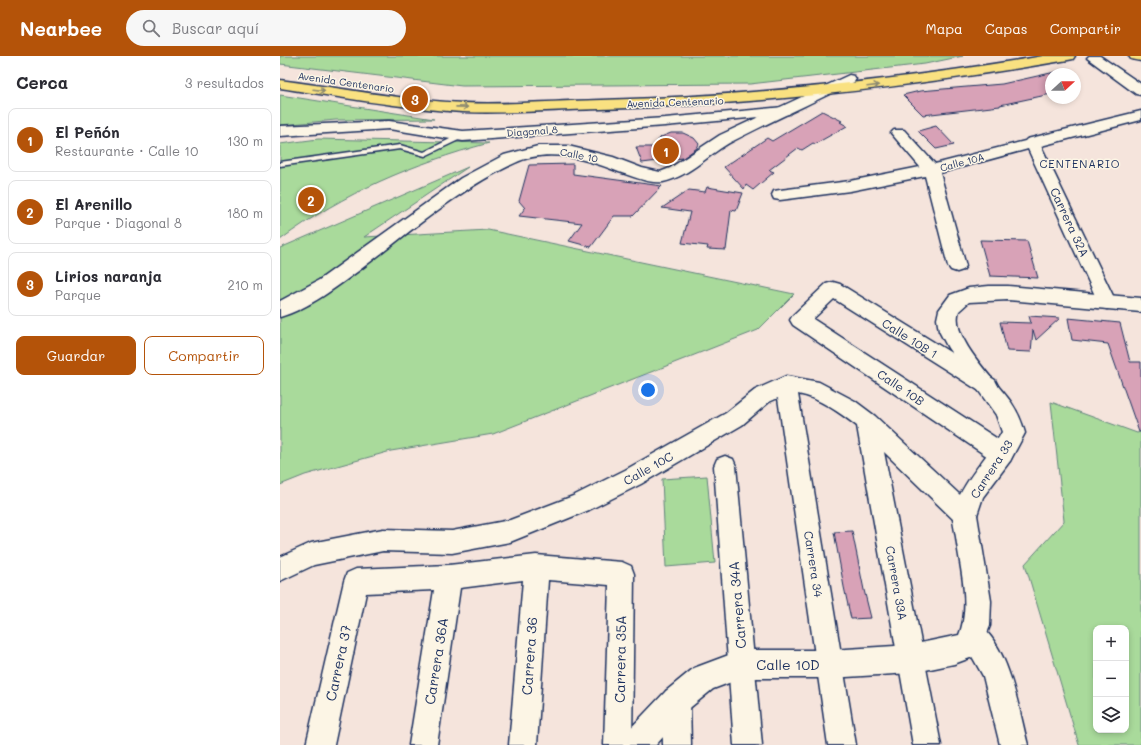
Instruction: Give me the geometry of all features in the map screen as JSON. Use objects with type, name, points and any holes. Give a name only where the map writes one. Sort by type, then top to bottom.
[{"type":"main road","name":"Avenida Centenario","points":[[280,73],[436,94],[464,96],[653,94],[740,90],[849,79],[1009,56]]},
{"type":"main road","name":"Avenida Centenario","points":[[280,84],[426,104],[462,107],[646,104],[715,101],[821,92],[928,79],[1068,56]]},
{"type":"main road","points":[[1136,56],[1141,57]]},
{"type":"street","points":[[1094,58],[1108,66],[1141,91]]},
{"type":"street","name":"Calle 10","points":[[280,310],[326,285],[467,182],[510,159],[538,151],[568,151],[607,161],[638,173],[661,177],[676,172],[726,138],[849,79]]},
{"type":"street","name":"Diagonal 8","points":[[280,131],[390,125],[463,136],[784,111]]},
{"type":"street","name":"Calle 10A","points":[[780,195],[850,186],[931,170],[1032,142],[1141,115]]},
{"type":"street","points":[[899,133],[931,170],[957,266]]},
{"type":"street","name":"Carrera 32A","points":[[1032,142],[1107,302]]},
{"type":"street","name":"Calle 10B 1","points":[[800,320],[833,289],[988,386]]},
{"type":"street","name":"Carrera 33","points":[[970,640],[976,626],[978,601],[965,515],[973,492],[1002,454],[1014,433],[1011,421],[952,336],[946,320],[950,308],[956,300],[976,295],[1008,293],[1107,302]]},
{"type":"street","points":[[1107,302],[1141,305]]},
{"type":"street","name":"Calle 10B","points":[[800,320],[1002,454]]},
{"type":"street","points":[[786,384],[812,388],[848,407],[867,422],[965,515]]},
{"type":"street","name":"Calle 10C","points":[[280,569],[311,554],[383,540],[452,542],[510,531],[581,504],[633,477],[734,419],[762,396],[786,384]]},
{"type":"street","name":"Carrera 34","points":[[786,384],[842,745]]},
{"type":"street","name":"Carrera 33A","points":[[867,422],[927,745]]},
{"type":"street","name":"Carrera 34A","points":[[725,466],[748,745]]},
{"type":"street","points":[[449,577],[536,567]]},
{"type":"street","name":"Carrera 35A","points":[[536,567],[622,574],[618,745]]},
{"type":"street","name":"Carrera 36","points":[[523,745],[536,567]]},
{"type":"street","name":"Carrera 37","points":[[320,745],[356,581],[449,577]]},
{"type":"street","name":"Carrera 36A","points":[[423,745],[449,577]]},
{"type":"street","points":[[970,640],[985,651],[996,673],[1014,745]]},
{"type":"street","name":"Calle 10D","points":[[636,745],[676,701],[704,678],[742,664],[830,664],[911,659],[954,650],[970,640]]},
{"type":"street","points":[[676,701],[677,745]]},
{"type":"lane","points":[[280,164],[400,147],[425,154],[463,136]]},
{"type":"green space","points":[[280,56],[963,56],[925,64],[750,84],[462,86],[280,64]]},
{"type":"green space","points":[[280,95],[434,119],[336,120],[280,125]]},
{"type":"green space","points":[[318,139],[489,143],[433,160],[380,181],[329,208],[280,240],[280,144]]},
{"type":"green space","points":[[468,167],[364,237],[488,230],[794,294],[758,330],[493,434],[391,451],[305,475],[280,485],[280,248]]},
{"type":"green space","points":[[1051,402],[1137,433],[1141,432],[1141,745],[1079,745],[1025,564],[1064,521]]},
{"type":"green space","points":[[707,476],[715,563],[666,567],[662,479]]},
{"type":"building","points":[[1045,74],[1045,95],[1000,106],[923,115],[903,95],[920,91],[1002,84]]},
{"type":"building","points":[[822,111],[842,121],[840,122],[847,126],[802,150],[798,148],[769,170],[774,172],[753,190],[746,185],[744,189],[724,167],[767,138],[772,141]]},
{"type":"building","points":[[936,126],[954,145],[936,149],[918,131]]},
{"type":"building","points":[[671,133],[683,133],[694,138],[699,144],[697,148],[683,158],[642,163],[636,147],[653,147],[661,137]]},
{"type":"building","points":[[573,164],[573,174],[662,186],[633,216],[614,216],[591,247],[569,241],[582,223],[519,216],[525,208],[519,201],[529,165]]},
{"type":"building","points":[[707,187],[743,193],[736,211],[731,210],[726,250],[707,249],[708,246],[682,243],[690,212],[662,208],[689,190],[705,192]]},
{"type":"building","points":[[980,240],[1027,241],[1038,278],[990,276]]},
{"type":"building","points":[[1029,316],[1060,318],[1036,340],[1033,330],[1031,352],[1007,351],[1000,322],[1031,323]]},
{"type":"building","points":[[1068,318],[1120,323],[1130,362],[1141,362],[1141,431],[1139,432],[1108,344],[1072,340]]},
{"type":"building","points":[[852,531],[871,618],[851,619],[844,587],[834,532]]},
{"type":"place","name":"Lirios naranja","points":[[415,99]]},
{"type":"place","name":"El Peñón","points":[[666,151]]},
{"type":"place","name":"El Arenillo","points":[[311,200]]},
{"type":"district","name":"CENTENARIO","points":[[1080,163]]}]
